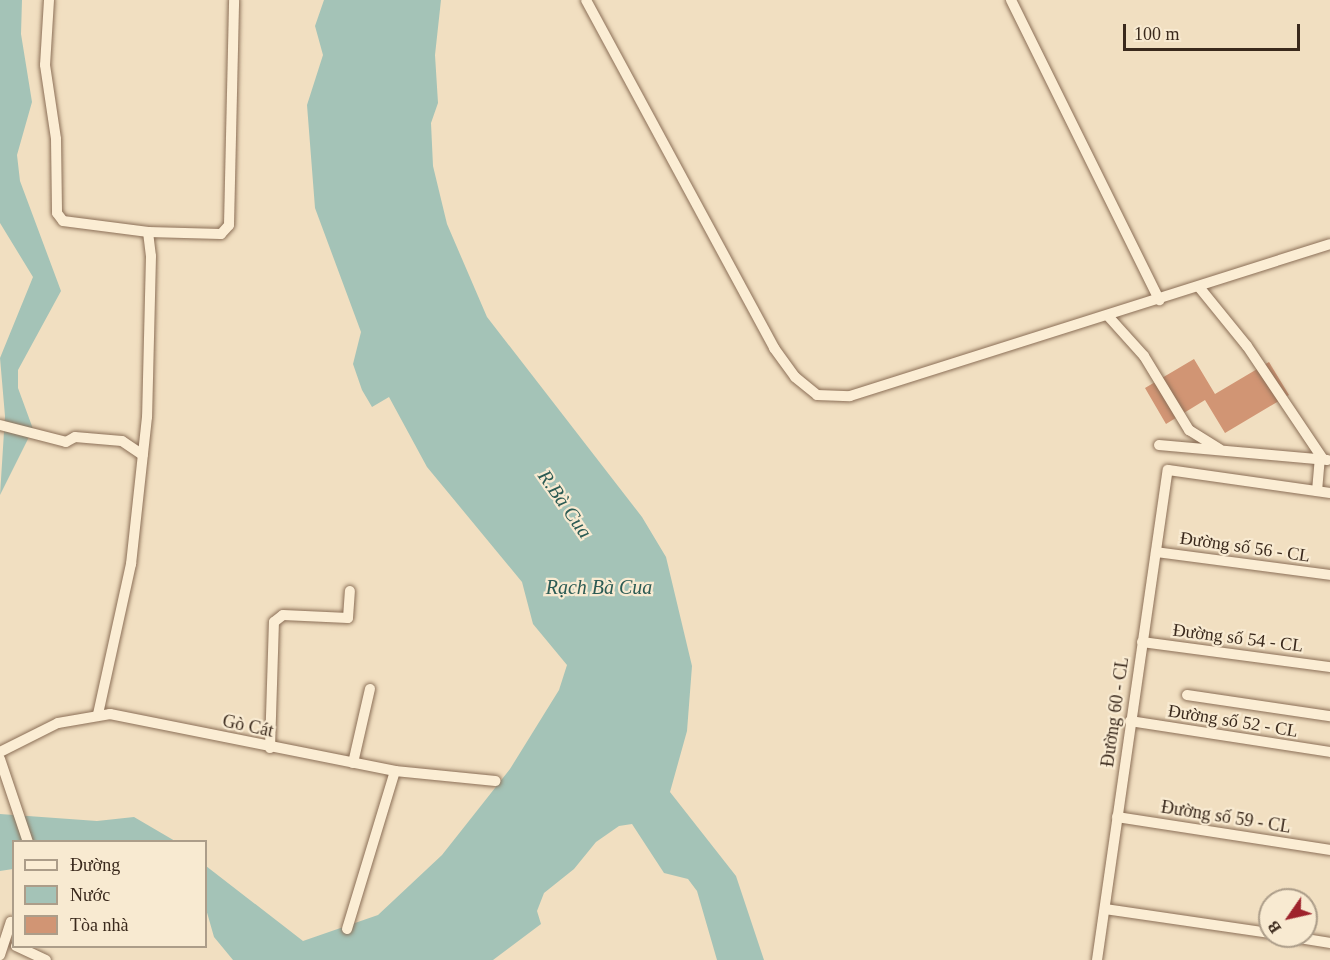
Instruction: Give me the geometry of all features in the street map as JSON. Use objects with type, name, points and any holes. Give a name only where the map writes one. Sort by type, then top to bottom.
[{"type":"street","points":[[49,0],[45,65],[56,139],[57,213],[63,221],[148,232],[221,234],[229,225],[234,0]]},
{"type":"street","points":[[586,0],[597,15],[774,348],[795,377],[817,395],[850,396],[1330,244]]},
{"type":"street","points":[[592,0],[597,15]]},
{"type":"street","points":[[1011,0],[1159,300]]},
{"type":"street","points":[[98,714],[131,564],[143,455],[148,232]]},
{"type":"street","points":[[1199,287],[1247,346],[1324,460],[1317,491],[1330,493]]},
{"type":"street","points":[[1108,316],[1144,357],[1189,430],[1220,449]]},
{"type":"street","points":[[1,426],[33,436],[122,441],[143,455]]},
{"type":"street","points":[[1159,445],[1324,460]]},
{"type":"street","name":"Đường 60 - CL","points":[[1097,960],[1168,470],[1317,491]]},
{"type":"street","name":"Đường số 56 - CL","points":[[1156,552],[1330,575]]},
{"type":"street","points":[[270,748],[274,622],[283,615],[348,618],[350,591]]},
{"type":"street","name":"Đường số 54 - CL","points":[[1142,642],[1330,667]]},
{"type":"street","points":[[353,763],[370,689]]},
{"type":"street","points":[[1187,695],[1330,716]]},
{"type":"street","name":"Gò Cát","points":[[0,752],[58,723],[98,714],[395,771],[496,781]]},
{"type":"street","name":"Đường số 52 - CL","points":[[1130,721],[1330,752]]},
{"type":"street","points":[[0,759],[27,840]]},
{"type":"street","points":[[347,929],[395,771]]},
{"type":"street","name":"Đường số 59 - CL","points":[[1117,817],[1330,850]]},
{"type":"street","points":[[1105,909],[1258,931]]},
{"type":"street","points":[[0,955],[12,944],[11,922]]},
{"type":"street","points":[[20,948],[46,960]]},
{"type":"water","points":[[0,0],[22,0],[21,34],[32,102],[17,155],[20,181],[61,291],[18,370],[18,388],[33,429],[0,495],[5,416],[0,358],[33,277],[0,223]]},
{"type":"water","name":"Rạch Bà Cua","points":[[324,0],[441,0],[435,55],[438,103],[431,123],[433,166],[447,224],[487,317],[642,517],[666,557],[692,666],[687,731],[670,792],[736,876],[764,960],[717,960],[697,891],[688,879],[664,873],[632,824],[619,826],[596,842],[574,869],[544,893],[537,911],[541,924],[493,960],[233,960],[214,937],[207,912],[207,867],[303,941],[378,915],[442,855],[510,769],[559,690],[567,665],[533,624],[522,582],[427,467],[389,397],[372,407],[362,390],[353,364],[361,332],[315,208],[307,105],[323,55],[315,26]]},
{"type":"water","points":[[0,814],[97,821],[134,817],[173,840],[12,840],[12,869],[0,871]]},
{"type":"building","points":[[1194,359],[1215,394],[1269,362],[1289,395],[1225,433],[1205,400],[1166,424],[1145,388]]},
{"type":"water label","name":"R.Bà Cua","points":[[565,504]]}]
